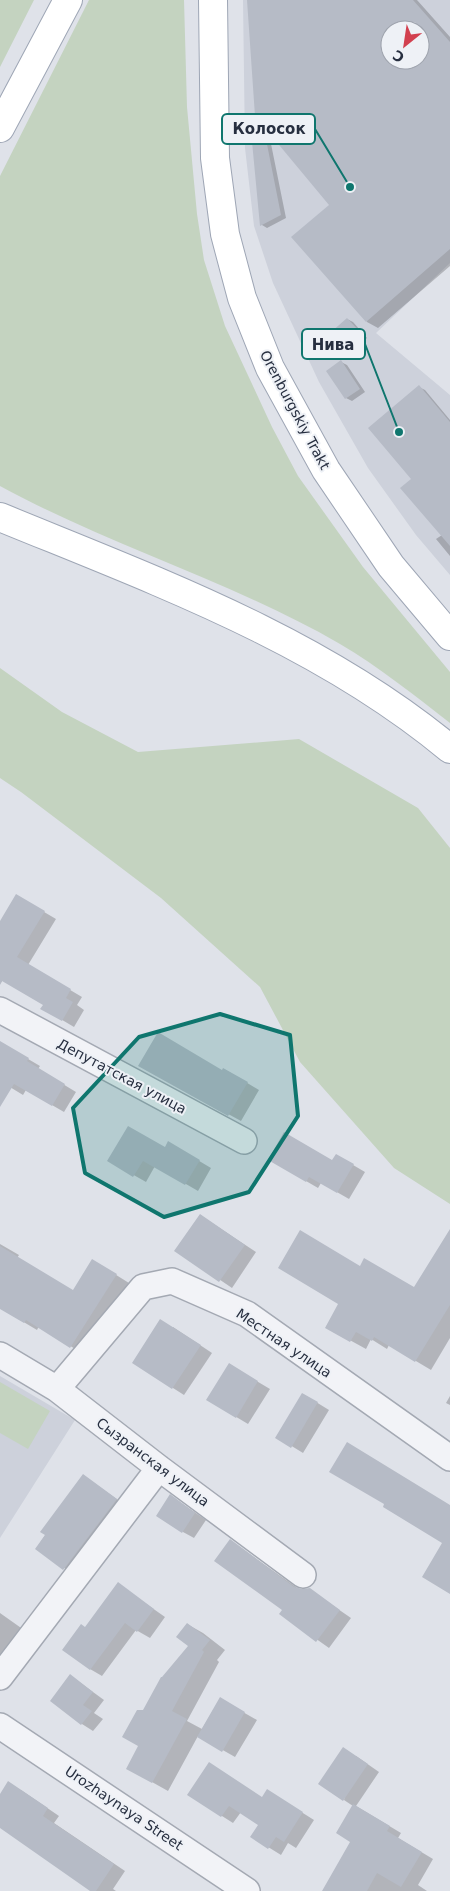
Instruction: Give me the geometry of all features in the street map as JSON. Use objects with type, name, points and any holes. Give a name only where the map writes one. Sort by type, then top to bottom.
[{"type":"main road","points":[[0,128],[68,0]]},
{"type":"main road","name":"Orenburgskiy Trakt","points":[[213,0],[215,158],[225,234],[242,298],[270,368],[326,470],[391,566],[450,636]]},
{"type":"main road","points":[[0,517],[207,602],[320,659],[418,722],[450,749]]},
{"type":"street","name":"Депутатская улица","points":[[0,1010],[244,1141]]},
{"type":"street","name":"Местная улица","points":[[57,1389],[143,1287],[172,1281],[247,1314],[450,1458]]},
{"type":"street","name":"Сызранская улица","points":[[0,1355],[57,1389],[159,1468],[303,1574]]},
{"type":"street","points":[[0,1678],[159,1468]]},
{"type":"street","name":"Urozhaynaya Street","points":[[0,1726],[247,1891]]},
{"type":"highlighted area","points":[[220,1014],[290,1035],[298,1116],[249,1192],[164,1217],[85,1173],[73,1108],[139,1037]]},
{"type":"shaded area","points":[[243,0],[450,0],[450,263],[376,333],[450,395],[450,575],[416,535],[368,468],[319,382],[273,283],[254,226],[245,148]]},
{"type":"shaded area","points":[[0,1376],[75,1420],[0,1538]]},
{"type":"green space","points":[[0,0],[34,0],[0,67]]},
{"type":"green space","points":[[89,0],[184,0],[187,107],[197,214],[204,260],[225,326],[272,427],[298,476],[363,567],[450,672],[450,723],[369,662],[299,622],[214,582],[84,527],[0,486],[0,176]]},
{"type":"green space","points":[[0,668],[62,712],[138,752],[299,739],[418,808],[450,848],[450,1204],[394,1168],[300,1062],[260,987],[161,898],[0,778]]},
{"type":"green space","points":[[0,1382],[50,1411],[28,1449],[0,1433]]},
{"type":"building","points":[[247,0],[413,0],[450,42],[450,249],[366,322],[291,237],[329,205],[255,116]]},
{"type":"building","points":[[264,129],[281,215],[260,226],[251,131]]},
{"type":"building","points":[[347,318],[362,334],[345,349],[330,333]]},
{"type":"building","points":[[341,360],[360,389],[345,399],[326,371]]},
{"type":"building","points":[[419,385],[450,422],[450,546],[400,488],[411,479],[368,428]]},
{"type":"building","points":[[16,894],[45,911],[17,957],[71,989],[66,998],[73,1002],[62,1021],[40,1009],[43,1005],[2,981],[0,985],[0,921]]},
{"type":"building","points":[[158,1032],[222,1070],[223,1068],[248,1082],[228,1116],[138,1066]]},
{"type":"building","points":[[0,1041],[29,1058],[27,1061],[65,1084],[52,1106],[14,1084],[0,1107]]},
{"type":"building","points":[[128,1126],[165,1147],[168,1141],[200,1160],[185,1185],[143,1161],[133,1177],[107,1161]]},
{"type":"building","points":[[284,1132],[332,1160],[336,1154],[354,1164],[337,1193],[309,1177],[306,1182],[268,1160]]},
{"type":"building","points":[[200,1214],[245,1245],[219,1282],[174,1251]]},
{"type":"building","points":[[450,1229],[450,1305],[415,1362],[374,1337],[372,1341],[356,1332],[350,1342],[325,1328],[338,1304],[278,1268],[300,1230],[360,1266],[364,1258],[414,1287]]},
{"type":"building","points":[[0,1246],[73,1290],[92,1259],[117,1274],[70,1348],[26,1320],[24,1323],[0,1309]]},
{"type":"building","points":[[160,1319],[201,1345],[172,1389],[132,1363]]},
{"type":"building","points":[[229,1363],[258,1381],[236,1418],[206,1400]]},
{"type":"building","points":[[302,1393],[318,1402],[291,1448],[275,1438]]},
{"type":"building","points":[[347,1442],[450,1505],[450,1594],[422,1577],[442,1543],[383,1507],[384,1504],[329,1472]]},
{"type":"building","points":[[83,1474],[117,1499],[63,1570],[35,1549],[45,1535],[40,1532]]},
{"type":"building","points":[[170,1494],[195,1513],[182,1533],[156,1516]]},
{"type":"building","points":[[230,1539],[294,1587],[310,1588],[340,1610],[316,1642],[279,1614],[282,1610],[214,1561]]},
{"type":"building","points":[[118,1582],[154,1609],[137,1632],[125,1623],[90,1670],[62,1650],[81,1624],[85,1627]]},
{"type":"building","points":[[187,1623],[210,1640],[202,1650],[204,1652],[172,1711],[187,1719],[152,1783],[126,1769],[138,1746],[122,1737],[137,1710],[143,1710],[161,1677],[188,1646],[176,1637]]},
{"type":"building","points":[[70,1674],[93,1692],[83,1705],[92,1711],[81,1725],[50,1701]]},
{"type":"building","points":[[220,1697],[245,1712],[222,1752],[197,1737]]},
{"type":"building","points":[[343,1747],[368,1764],[343,1801],[318,1784]]},
{"type":"building","points":[[209,1762],[262,1797],[267,1789],[303,1812],[284,1842],[276,1837],[268,1849],[250,1837],[258,1825],[229,1806],[221,1817],[187,1795]]},
{"type":"building","points":[[8,1781],[48,1808],[43,1816],[114,1864],[96,1891],[90,1891],[0,1828],[0,1794]]},
{"type":"building","points":[[353,1804],[390,1826],[387,1831],[422,1852],[401,1887],[377,1873],[367,1891],[322,1891],[350,1842],[336,1833]]},
{"type":"place","name":"Колосок","points":[[350,187]]},
{"type":"place","name":"Нива","points":[[399,432]]}]
